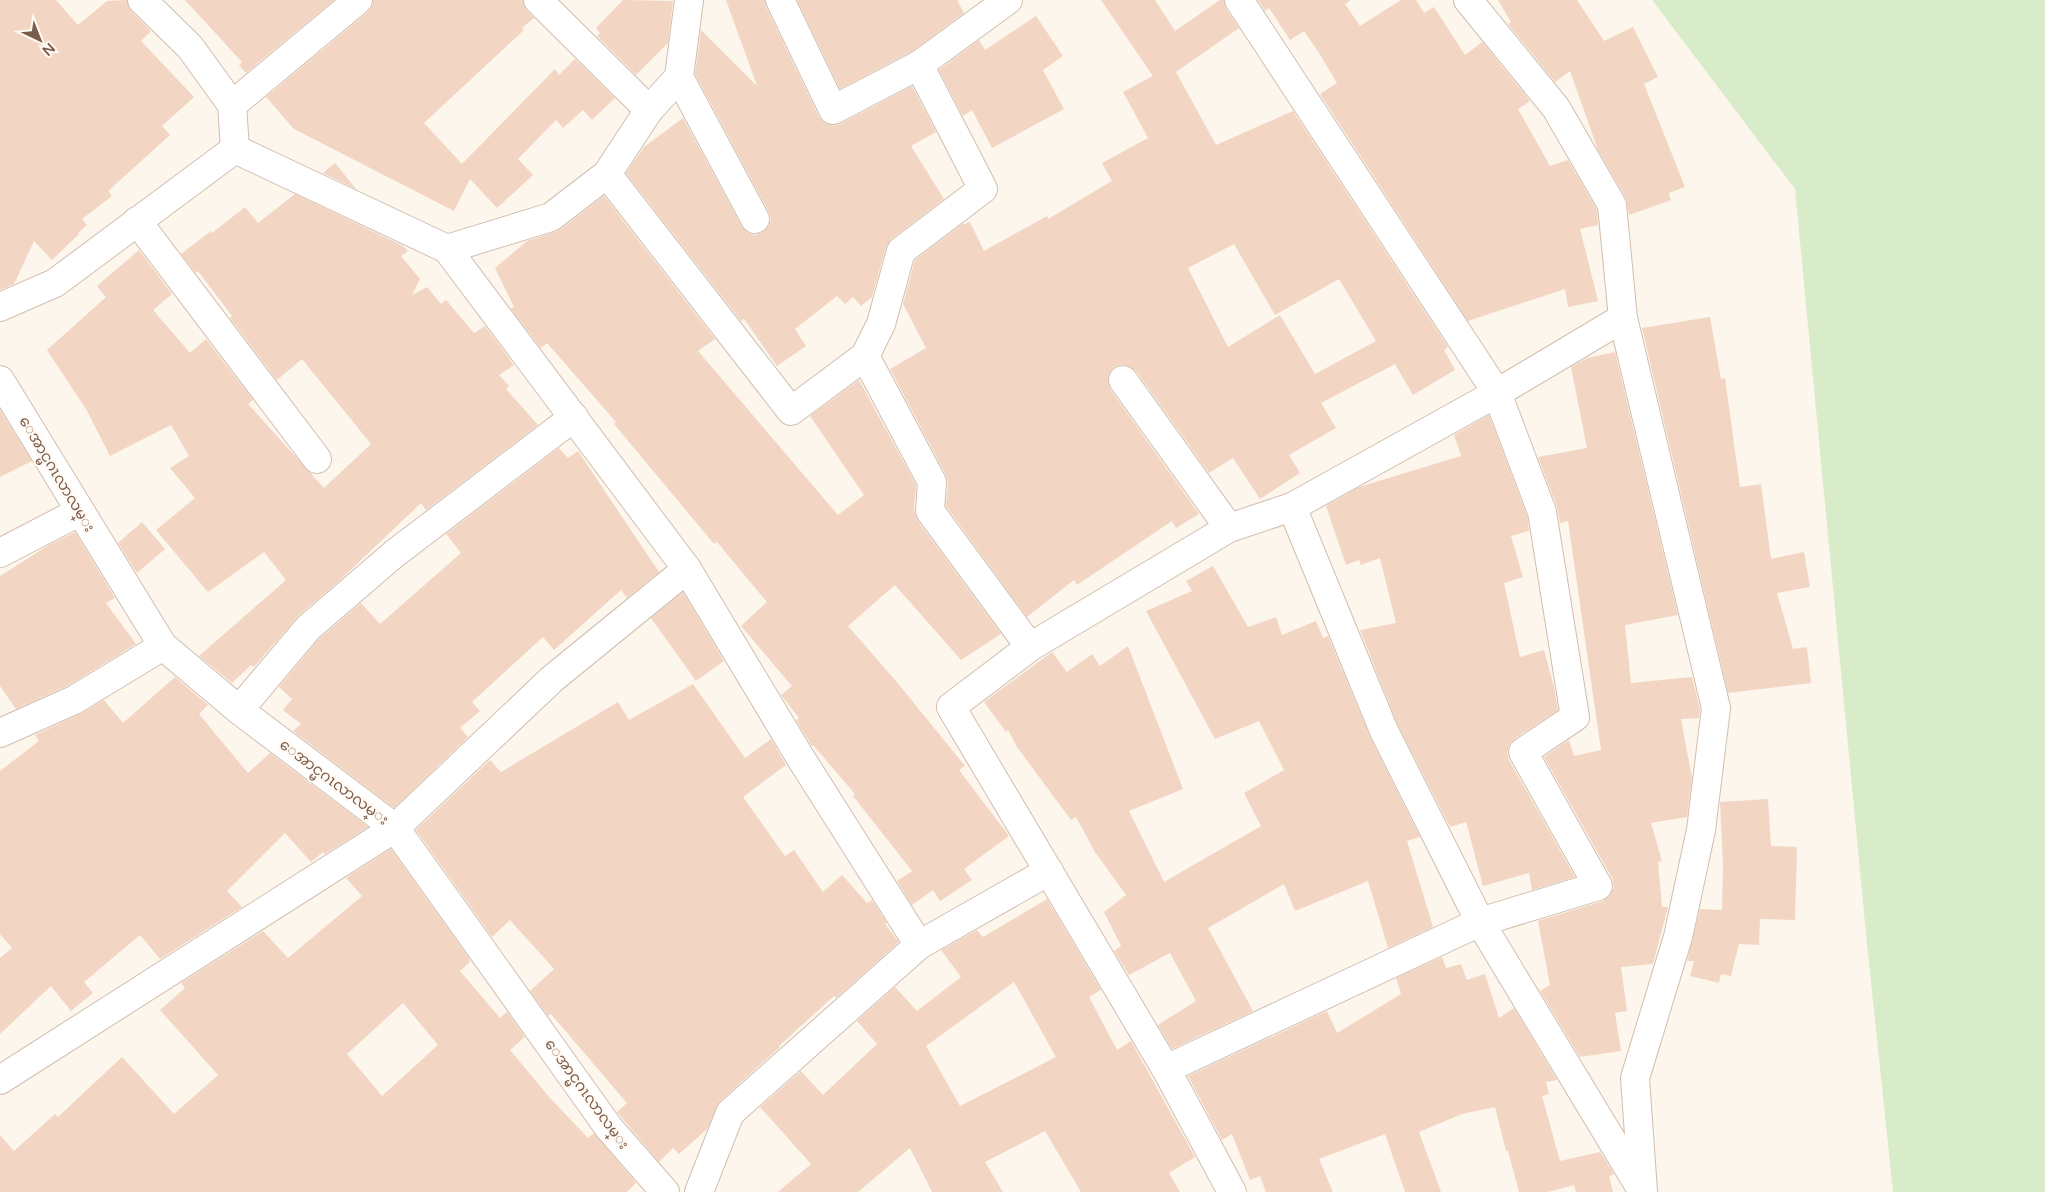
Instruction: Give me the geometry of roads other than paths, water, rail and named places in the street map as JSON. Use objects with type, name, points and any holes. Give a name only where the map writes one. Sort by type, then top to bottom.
[{"type":"street","points":[[142,0],[190,47],[232,105],[235,150]]},
{"type":"street","points":[[232,105],[358,0]]},
{"type":"street","points":[[538,0],[649,110]]},
{"type":"street","points":[[447,249],[551,217],[607,174],[649,110],[679,77],[689,0]]},
{"type":"street","points":[[780,0],[833,110],[918,65],[1008,0]]},
{"type":"street","points":[[1166,1069],[1480,922],[1598,886],[1523,752],[1575,717],[1542,512],[1497,393],[1239,0]]},
{"type":"street","points":[[1468,0],[1556,108],[1612,205],[1623,318],[1716,708],[1701,830],[1678,937],[1635,1078],[1643,1192]]},
{"type":"street","points":[[607,174],[791,411],[865,356],[881,324],[901,251],[983,189],[918,65]]},
{"type":"street","points":[[679,77],[756,220]]},
{"type":"street","points":[[0,307],[55,283],[235,150]]},
{"type":"street","points":[[235,150],[447,249],[687,569],[800,757],[919,945]]},
{"type":"street","points":[[138,221],[317,459]]},
{"type":"street","points":[[1232,1192],[1166,1069],[951,707],[1030,647],[1229,528],[1292,507],[1497,393],[1623,318]]},
{"type":"street","points":[[865,356],[932,482],[930,511],[1030,647]]},
{"type":"street","name":"ေအာင္မဂၤလာလမ္း","points":[[0,380],[79,512],[163,646],[238,710],[395,828],[609,1128],[665,1192]]},
{"type":"street","points":[[1123,380],[1229,528]]},
{"type":"street","points":[[238,710],[308,628],[394,554],[574,417]]},
{"type":"street","points":[[1292,507],[1384,731],[1480,922],[1643,1192]]},
{"type":"street","points":[[0,552],[79,512]]},
{"type":"street","points":[[0,1080],[395,828],[552,679],[687,569]]},
{"type":"street","points":[[0,733],[74,700],[163,646]]},
{"type":"street","points":[[699,1192],[730,1113],[919,945],[1049,871]]}]
